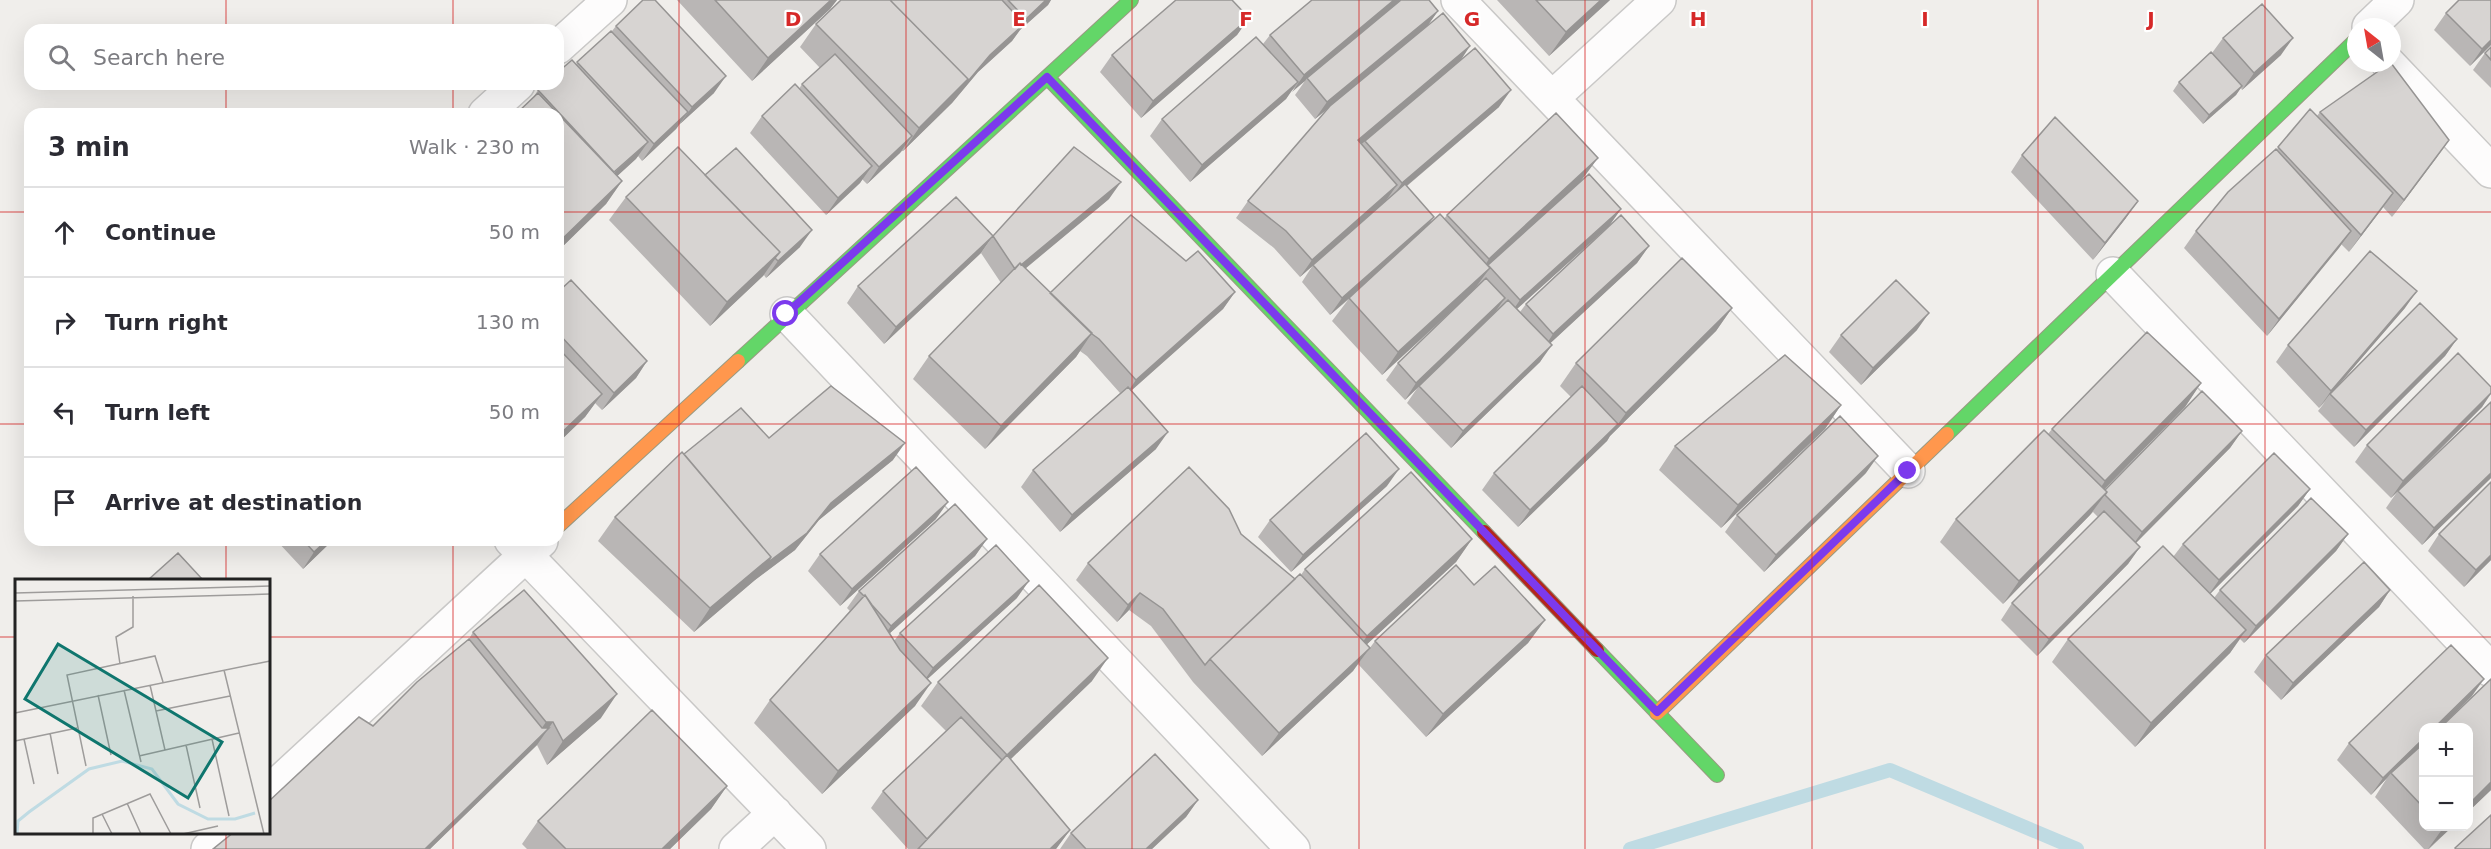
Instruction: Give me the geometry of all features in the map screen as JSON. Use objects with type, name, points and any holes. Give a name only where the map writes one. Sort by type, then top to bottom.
[{"type":"street","points":[[564,42],[610,0]]},
{"type":"street","points":[[564,520],[786,314],[1131,0]]},
{"type":"street","points":[[1458,0],[1908,471]]},
{"type":"street","points":[[1552,98],[1659,0]]},
{"type":"street","points":[[2378,18],[2397,0]]},
{"type":"street","points":[[1657,712],[2347,49]]},
{"type":"street","points":[[2397,72],[2491,171]]},
{"type":"street","points":[[1047,77],[1717,775]]},
{"type":"street","points":[[492,108],[511,90]]},
{"type":"street","points":[[2113,274],[2491,670]]},
{"type":"street","points":[[786,314],[1293,849]]},
{"type":"street","points":[[270,791],[526,546]]},
{"type":"street","points":[[528,546],[809,849]]},
{"type":"street","points":[[736,849],[775,813]]},
{"type":"street","points":[[208,849],[224,834]]},
{"type":"building","points":[[643,0],[655,0],[726,76],[692,107],[616,26]]},
{"type":"building","points":[[715,0],[831,0],[768,58]]},
{"type":"building","points":[[841,0],[890,0],[968,79],[919,128],[816,24]]},
{"type":"building","points":[[890,0],[1002,0],[1024,24],[990,55],[964,86],[968,79]]},
{"type":"building","points":[[1008,0],[1046,0],[1026,19]]},
{"type":"building","points":[[1176,0],[1232,0],[1249,18],[1153,101],[1112,55]]},
{"type":"building","points":[[1312,0],[1394,0],[1304,75],[1270,35]]},
{"type":"building","points":[[1401,0],[1429,0],[1438,11],[1327,102],[1307,78]]},
{"type":"building","points":[[1536,0],[1601,0],[1566,32]]},
{"type":"building","points":[[2459,0],[2491,0],[2491,40],[2482,49],[2446,13]]},
{"type":"building","points":[[2262,4],[2293,38],[2254,73],[2223,38]]},
{"type":"building","points":[[1443,13],[1470,46],[1358,140],[1397,185],[1312,260],[1286,231],[1248,201],[1330,106]]},
{"type":"building","points":[[611,31],[688,112],[654,144],[577,62]]},
{"type":"building","points":[[1256,37],[1298,82],[1202,165],[1162,119]]},
{"type":"building","points":[[2491,47],[2491,60],[2485,53]]},
{"type":"building","points":[[1475,48],[1511,90],[1402,183],[1365,141]]},
{"type":"building","points":[[2211,52],[2242,86],[2209,115],[2179,82]]},
{"type":"building","points":[[835,54],[912,136],[879,167],[802,84]]},
{"type":"building","points":[[572,60],[648,142],[614,172],[564,118],[564,108],[555,108],[538,90],[564,90],[564,67]]},
{"type":"building","points":[[2377,72],[2398,72],[2449,140],[2404,200],[2320,112]]},
{"type":"building","points":[[795,84],[872,166],[838,198],[762,116]]},
{"type":"building","points":[[538,93],[552,108],[522,108]]},
{"type":"building","points":[[2310,109],[2393,193],[2361,235],[2278,147]]},
{"type":"building","points":[[1556,113],[1598,158],[1489,259],[1447,215]]},
{"type":"building","points":[[2055,117],[2138,201],[2105,243],[2022,155]]},
{"type":"building","points":[[564,120],[622,181],[564,237]]},
{"type":"building","points":[[678,147],[780,252],[727,302],[626,197]]},
{"type":"building","points":[[1074,147],[1121,182],[1015,269],[993,236]]},
{"type":"building","points":[[736,148],[812,230],[778,261],[775,258],[780,252],[705,175]]},
{"type":"building","points":[[2276,149],[2351,231],[2279,319],[2196,231],[2228,192]]},
{"type":"building","points":[[1589,174],[1621,209],[1520,300],[1488,265]]},
{"type":"building","points":[[1405,184],[1434,217],[1342,298],[1313,265]]},
{"type":"building","points":[[956,197],[993,236],[896,327],[858,286]]},
{"type":"building","points":[[1440,214],[1490,268],[1398,352],[1349,298]]},
{"type":"building","points":[[1131,215],[1186,261],[1198,251],[1235,292],[1136,380],[1099,339],[1050,293]]},
{"type":"building","points":[[1621,215],[1649,246],[1553,334],[1526,304]]},
{"type":"building","points":[[2370,251],[2417,291],[2331,391],[2288,345]]},
{"type":"building","points":[[1682,258],[1732,308],[1626,413],[1576,363]]},
{"type":"building","points":[[1020,263],[1092,333],[1001,426],[929,356]]},
{"type":"building","points":[[1486,278],[1505,298],[1416,383],[1398,363]]},
{"type":"building","points":[[571,280],[647,361],[614,393],[564,339],[564,286]]},
{"type":"building","points":[[1896,280],[1929,313],[1873,368],[1841,335]]},
{"type":"building","points":[[1508,300],[1552,345],[1463,431],[1419,386]]},
{"type":"building","points":[[2420,303],[2457,339],[2366,430],[2330,394]]},
{"type":"building","points":[[2147,332],[2201,383],[2105,481],[2052,429]]},
{"type":"building","points":[[2458,353],[2491,387],[2491,393],[2403,481],[2367,445]]},
{"type":"building","points":[[564,354],[602,394],[564,430]]},
{"type":"building","points":[[1785,355],[1841,405],[1738,505],[1675,446]]},
{"type":"building","points":[[831,386],[905,443],[831,503],[807,533],[767,563],[771,557],[684,454],[741,408],[769,438]]},
{"type":"building","points":[[1582,386],[1618,424],[1530,510],[1494,473]]},
{"type":"building","points":[[1128,387],[1168,432],[1072,515],[1033,470]]},
{"type":"building","points":[[2202,391],[2242,431],[2142,532],[2105,495],[2107,492],[2105,490]]},
{"type":"building","points":[[2491,402],[2491,473],[2434,528],[2398,491]]},
{"type":"building","points":[[1840,416],[1878,456],[1776,555],[1737,515]]},
{"type":"building","points":[[2044,430],[2107,492],[2019,581],[1956,519]]},
{"type":"building","points":[[1366,433],[1399,469],[1303,555],[1270,520]]},
{"type":"building","points":[[682,452],[771,557],[710,608],[615,517]]},
{"type":"building","points":[[2274,453],[2310,489],[2219,580],[2183,544]]},
{"type":"building","points":[[916,467],[948,502],[852,589],[820,554]]},
{"type":"building","points":[[1189,467],[1229,509],[1241,534],[1295,579],[1205,665],[1163,609],[1140,593],[1128,605],[1088,563]]},
{"type":"building","points":[[1411,472],[1472,539],[1367,636],[1305,569]]},
{"type":"building","points":[[2491,482],[2491,555],[2476,570],[2439,534]]},
{"type":"building","points":[[2311,498],[2348,534],[2256,626],[2220,590]]},
{"type":"building","points":[[955,504],[987,539],[891,626],[859,591]]},
{"type":"building","points":[[2104,511],[2140,547],[2049,639],[2012,603]]},
{"type":"building","points":[[996,545],[1029,581],[933,668],[900,633]]},
{"type":"building","points":[[308,546],[320,546],[314,552]]},
{"type":"building","points":[[2163,546],[2246,630],[2151,723],[2068,639]]},
{"type":"building","points":[[178,553],[202,579],[149,579]]},
{"type":"building","points":[[2364,562],[2390,590],[2293,683],[2266,655]]},
{"type":"building","points":[[1456,565],[1474,585],[1495,566],[1545,620],[1443,714],[1375,641]]},
{"type":"building","points":[[1300,574],[1370,648],[1279,733],[1210,659]]},
{"type":"building","points":[[1039,585],[1108,658],[1007,755],[938,682]]},
{"type":"building","points":[[524,590],[617,694],[563,741],[553,722],[546,722],[473,632]]},
{"type":"building","points":[[865,595],[900,650],[931,683],[838,771],[770,700]]},
{"type":"building","points":[[469,639],[542,728],[549,728],[425,849],[213,849],[232,834],[270,834],[270,800],[359,717],[373,726],[417,682]]},
{"type":"building","points":[[2451,645],[2484,679],[2439,723],[2419,723],[2419,743],[2383,778],[2349,743]]},
{"type":"building","points":[[2491,679],[2491,782],[2473,800],[2473,723],[2445,723]]},
{"type":"building","points":[[652,710],[727,786],[662,849],[566,849],[538,821]]},
{"type":"building","points":[[961,717],[1002,760],[927,839],[883,791]]},
{"type":"building","points":[[2419,748],[2419,803],[2391,773]]},
{"type":"building","points":[[1155,754],[1198,800],[1146,849],[1086,849],[1071,833]]},
{"type":"building","points":[[1007,755],[1070,830],[1050,849],[918,849]]},
{"type":"building","points":[[2491,815],[2491,849],[2455,848]]},
{"type":"waterway","points":[[1630,849],[1890,770],[2077,849]]},
{"type":"traffic: fast","points":[[738,361],[1131,0]]},
{"type":"traffic: fast","points":[[1947,434],[2347,49]]},
{"type":"traffic: fast","points":[[1047,77],[1484,532]]},
{"type":"traffic: fast","points":[[1597,650],[1717,775]]},
{"type":"traffic: slow","points":[[564,520],[738,361]]},
{"type":"traffic: slow","points":[[1657,713],[1947,434]]},
{"type":"traffic: jam","points":[[1484,532],[1597,650]]},
{"type":"route","points":[[786,314],[1047,77],[1657,712],[1908,471]]}]
